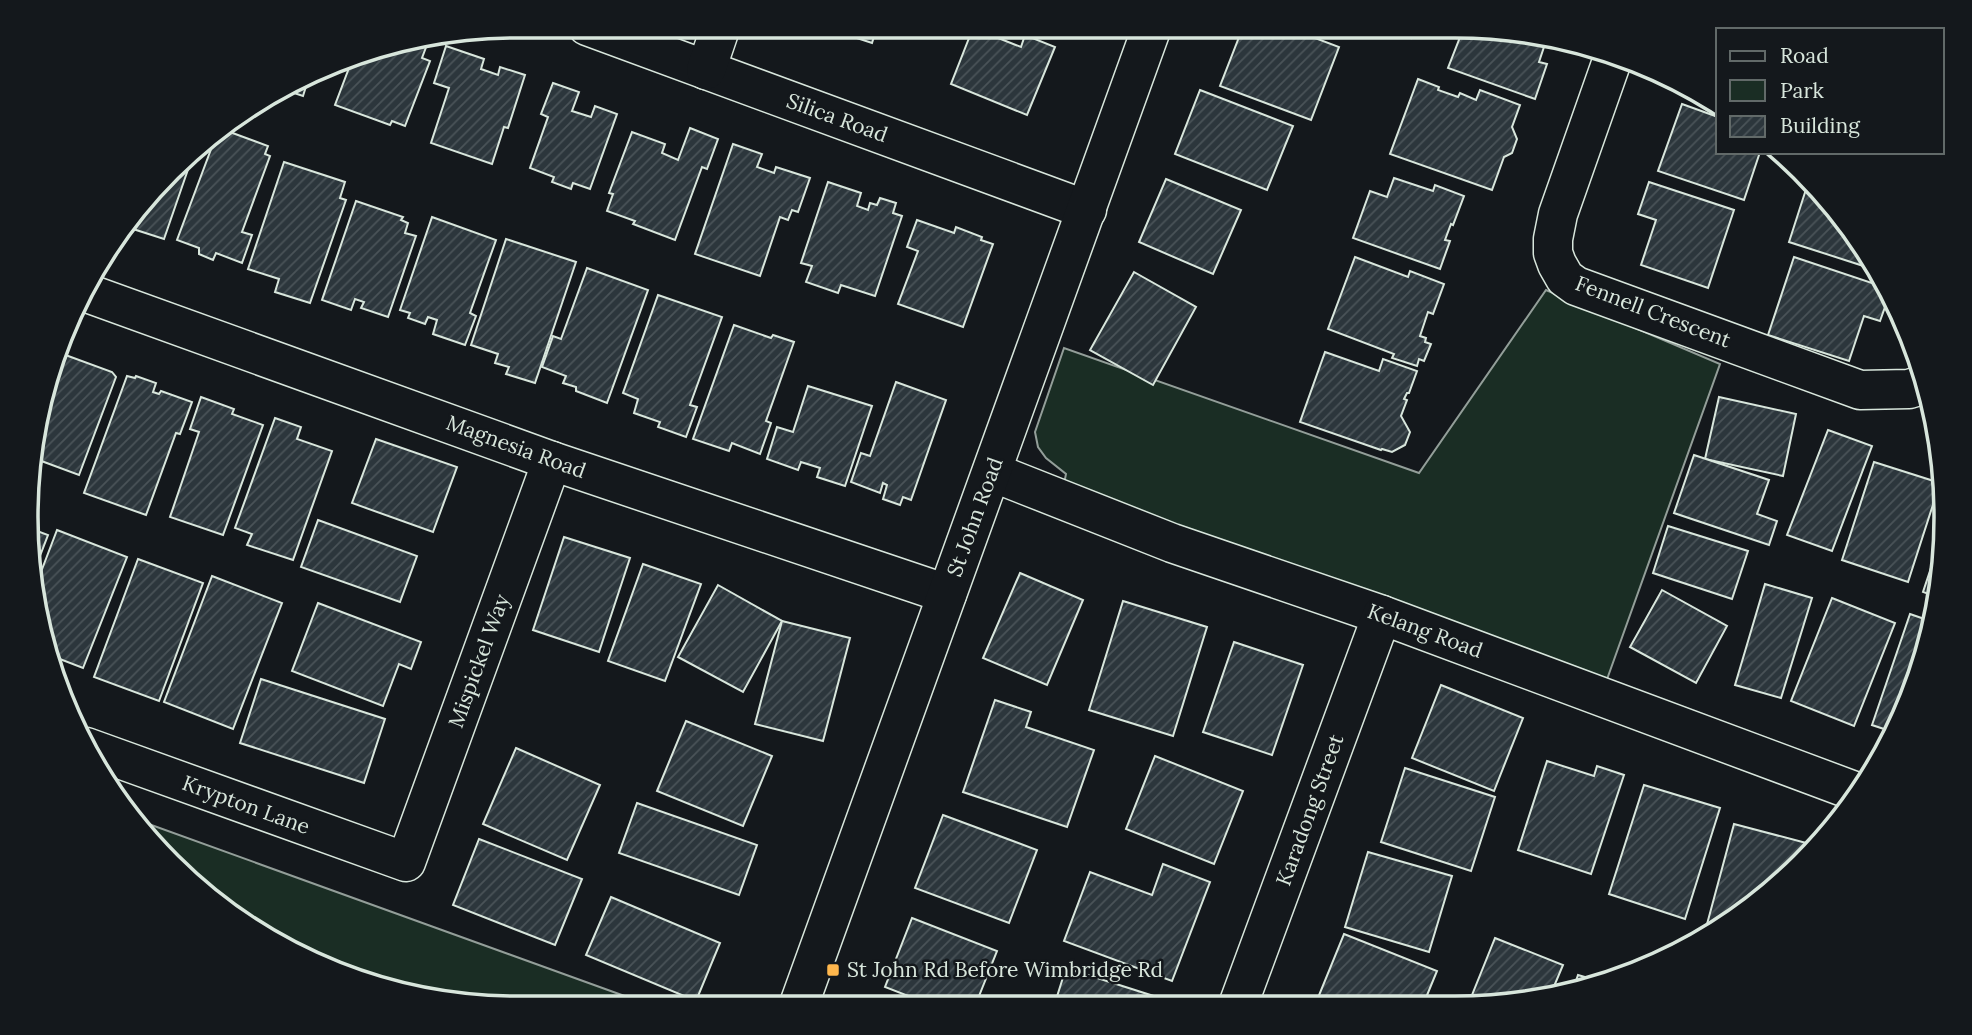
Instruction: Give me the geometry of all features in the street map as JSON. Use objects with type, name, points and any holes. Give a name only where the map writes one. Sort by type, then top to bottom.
[{"type":"street","name":"Silica Road","points":[[619,38],[1087,210]]},
{"type":"street","points":[[706,70],[717,38]]},
{"type":"street","name":"St John Road","points":[[802,996],[1148,38]]},
{"type":"street","name":"Fennell Crescent","points":[[1611,65],[1558,214],[1553,253],[1565,278],[1576,286],[1860,390],[1915,387]]},
{"type":"street","name":"Magnesia Road","points":[[94,295],[552,461],[947,594]]},
{"type":"street","name":"Mispickel Way","points":[[406,862],[552,461]]},
{"type":"street","name":"Kelang Road","points":[[992,472],[1172,542],[1382,615],[1849,789]]},
{"type":"street","name":"Karadong Street","points":[[1241,996],[1382,615]]},
{"type":"street","name":"Krypton Lane","points":[[100,752],[406,862]]},
{"type":"green space","points":[[1546,290],[1720,364],[1601,696],[1061,499],[1066,474],[1046,458],[1038,447],[1035,432],[1064,348],[1419,473]]},
{"type":"green space","points":[[150,824],[625,996],[486,995],[424,987],[364,971],[306,947],[251,916],[202,878]]},
{"type":"building","points":[[857,38],[874,38],[872,43]]},
{"type":"building","points":[[969,38],[998,38],[1021,47],[1024,38],[1032,38],[1055,47],[1027,115],[951,84]]},
{"type":"building","points":[[1239,38],[1315,38],[1339,47],[1311,120],[1220,86]]},
{"type":"building","points":[[1460,38],[1544,47],[1539,62],[1547,64],[1535,99],[1448,68]]},
{"type":"building","points":[[446,46],[484,59],[481,69],[498,75],[500,67],[525,75],[508,128],[504,127],[492,164],[431,143],[449,88],[434,83]]},
{"type":"building","points":[[426,48],[422,58],[430,61],[405,126],[392,121],[390,125],[335,105],[348,70]]},
{"type":"building","points":[[1418,79],[1458,97],[1460,93],[1476,100],[1480,90],[1520,105],[1512,127],[1517,139],[1512,153],[1504,157],[1492,190],[1390,154]]},
{"type":"building","points":[[553,83],[579,92],[572,111],[591,117],[595,106],[617,114],[590,189],[573,183],[571,189],[552,182],[554,177],[530,168],[548,117],[541,114]]},
{"type":"building","points":[[305,88],[303,96],[296,94]]},
{"type":"building","points":[[1200,90],[1293,126],[1267,190],[1175,154]]},
{"type":"building","points":[[1682,104],[1716,116],[1716,154],[1759,154],[1744,200],[1658,171]]},
{"type":"building","points":[[690,128],[718,139],[707,169],[702,167],[675,240],[607,211],[613,194],[609,193],[632,132],[665,144],[662,153],[678,160]]},
{"type":"building","points":[[232,133],[268,146],[265,154],[270,156],[242,232],[252,235],[242,263],[216,253],[213,260],[199,254],[199,248],[177,240],[211,150]]},
{"type":"building","points":[[733,144],[762,154],[757,167],[774,173],[776,167],[810,178],[798,212],[792,210],[788,220],[780,217],[760,276],[695,254]]},
{"type":"building","points":[[284,162],[345,182],[340,198],[346,200],[310,303],[275,292],[279,279],[248,269]]},
{"type":"building","points":[[188,171],[164,239],[135,229]]},
{"type":"building","points":[[1394,178],[1433,191],[1435,185],[1464,196],[1445,240],[1450,241],[1440,269],[1353,238],[1370,191],[1387,197]]},
{"type":"building","points":[[1166,179],[1241,210],[1213,274],[1139,242]]},
{"type":"building","points":[[828,182],[861,193],[857,206],[868,210],[870,203],[877,205],[880,198],[896,203],[893,213],[902,216],[875,296],[841,285],[838,293],[806,282],[812,266],[801,263]]},
{"type":"building","points":[[1649,182],[1734,210],[1708,288],[1641,265],[1656,220],[1638,214]]},
{"type":"building","points":[[1805,192],[1835,226],[1862,265],[1789,242]]},
{"type":"building","points":[[356,201],[403,217],[401,220],[408,223],[405,233],[416,236],[388,317],[361,308],[364,302],[355,299],[351,310],[322,300]]},
{"type":"building","points":[[432,217],[496,240],[470,313],[476,316],[465,345],[433,334],[437,320],[428,317],[425,324],[408,318],[410,313],[400,310]]},
{"type":"building","points":[[917,220],[954,233],[956,227],[993,244],[963,327],[898,304],[918,251],[907,247]]},
{"type":"building","points":[[506,239],[576,262],[535,383],[506,374],[509,367],[495,363],[498,354],[471,345]]},
{"type":"building","points":[[1355,257],[1408,277],[1410,271],[1444,284],[1433,314],[1428,312],[1420,336],[1431,344],[1424,361],[1419,359],[1417,366],[1392,358],[1394,354],[1328,329]]},
{"type":"building","points":[[1794,257],[1872,283],[1885,308],[1880,321],[1864,316],[1849,361],[1768,335]]},
{"type":"building","points":[[587,268],[648,290],[607,403],[576,391],[576,387],[563,383],[566,376],[542,367],[553,336],[561,339]]},
{"type":"building","points":[[1134,272],[1196,307],[1153,385],[1090,350]]},
{"type":"building","points":[[658,295],[722,317],[690,405],[697,407],[686,437],[658,427],[660,422],[634,413],[638,399],[623,393]]},
{"type":"building","points":[[734,325],[771,338],[773,335],[794,342],[766,421],[771,423],[760,454],[732,443],[729,451],[693,439]]},
{"type":"building","points":[[1325,352],[1379,371],[1383,359],[1417,371],[1404,399],[1407,400],[1401,416],[1410,432],[1405,445],[1392,452],[1381,450],[1300,422]]},
{"type":"building","points":[[67,356],[112,372],[116,377],[79,475],[42,461],[55,394]]},
{"type":"building","points":[[127,376],[136,376],[156,383],[153,392],[159,394],[161,391],[192,402],[180,434],[176,433],[146,515],[84,493]]},
{"type":"building","points":[[896,382],[946,400],[911,500],[903,497],[900,505],[883,499],[887,485],[883,483],[880,493],[851,482],[861,453],[870,456]]},
{"type":"building","points":[[808,386],[872,406],[845,486],[817,477],[820,468],[801,462],[798,470],[767,459],[777,427],[793,432]]},
{"type":"building","points":[[201,397],[234,409],[232,414],[263,425],[223,535],[170,517],[199,432],[190,429]]},
{"type":"building","points":[[1719,397],[1796,414],[1783,476],[1705,459]]},
{"type":"building","points":[[275,418],[301,427],[297,439],[332,451],[293,560],[247,545],[252,534],[235,528]]},
{"type":"building","points":[[1828,430],[1872,446],[1832,551],[1787,535]]},
{"type":"building","points":[[376,439],[457,467],[433,532],[352,503]]},
{"type":"building","points":[[1694,455],[1769,480],[1757,514],[1777,521],[1769,545],[1674,513]]},
{"type":"building","points":[[1874,462],[1931,480],[1933,504],[1908,582],[1842,560]]},
{"type":"building","points":[[318,520],[417,556],[400,602],[301,567]]},
{"type":"building","points":[[1668,526],[1748,551],[1732,599],[1653,573]]},
{"type":"building","points":[[57,530],[127,557],[83,668],[60,659],[48,611],[42,569]]},
{"type":"building","points":[[39,532],[48,535],[41,554]]},
{"type":"building","points":[[564,537],[630,558],[599,652],[533,630]]},
{"type":"building","points":[[138,559],[203,583],[159,701],[94,677]]},
{"type":"building","points":[[643,564],[701,584],[665,681],[608,661]]},
{"type":"building","points":[[1930,572],[1927,593],[1923,592]]},
{"type":"building","points":[[1020,573],[1083,600],[1047,685],[983,658]]},
{"type":"building","points":[[212,576],[282,603],[233,729],[164,702]]},
{"type":"building","points":[[1765,584],[1812,598],[1781,698],[1735,685]]},
{"type":"building","points":[[718,585],[782,621],[743,692],[678,657]]},
{"type":"building","points":[[1662,590],[1727,626],[1696,683],[1630,647]]},
{"type":"building","points":[[1832,598],[1895,623],[1854,726],[1791,701]]},
{"type":"building","points":[[1123,601],[1207,627],[1173,736],[1089,710]]},
{"type":"building","points":[[318,603],[421,642],[411,669],[399,664],[383,706],[292,671]]},
{"type":"building","points":[[1910,614],[1922,618],[1908,671],[1884,729],[1872,725]]},
{"type":"building","points":[[782,621],[850,638],[823,741],[755,724]]},
{"type":"building","points":[[1234,642],[1303,665],[1272,755],[1203,732]]},
{"type":"building","points":[[261,679],[385,719],[364,783],[240,743]]},
{"type":"building","points":[[1441,685],[1523,718],[1494,791],[1412,758]]},
{"type":"building","points":[[995,700],[1031,712],[1026,727],[1094,750],[1067,827],[963,792]]},
{"type":"building","points":[[686,721],[772,756],[743,826],[657,791]]},
{"type":"building","points":[[516,748],[600,785],[567,860],[483,824]]},
{"type":"building","points":[[1155,756],[1243,791],[1214,864],[1126,829]]},
{"type":"building","points":[[1547,761],[1594,776],[1597,766],[1624,775],[1591,874],[1518,850]]},
{"type":"building","points":[[1405,768],[1495,797],[1471,871],[1381,842]]},
{"type":"building","points":[[1644,785],[1720,808],[1685,919],[1609,894]]},
{"type":"building","points":[[637,803],[757,845],[739,895],[619,853]]},
{"type":"building","points":[[943,815],[1037,850],[1009,923],[915,888]]},
{"type":"building","points":[[1734,824],[1806,843],[1746,898],[1707,924]]},
{"type":"building","points":[[479,839],[582,879],[555,945],[453,905]]},
{"type":"building","points":[[1368,852],[1452,876],[1429,952],[1345,927]]},
{"type":"building","points":[[1163,864],[1210,882],[1172,981],[1064,941],[1090,872],[1152,895]]},
{"type":"building","points":[[611,897],[720,943],[698,996],[684,996],[586,955]]},
{"type":"building","points":[[912,918],[997,951],[979,996],[908,996],[885,987]]},
{"type":"building","points":[[1344,934],[1437,971],[1427,996],[1319,996]]},
{"type":"building","points":[[1495,938],[1563,965],[1554,986],[1472,995]]},
{"type":"building","points":[[1066,968],[1154,996],[1057,996]]},
{"type":"place","name":"St John Rd Before Wimbridge Rd","points":[[833,970]]}]
